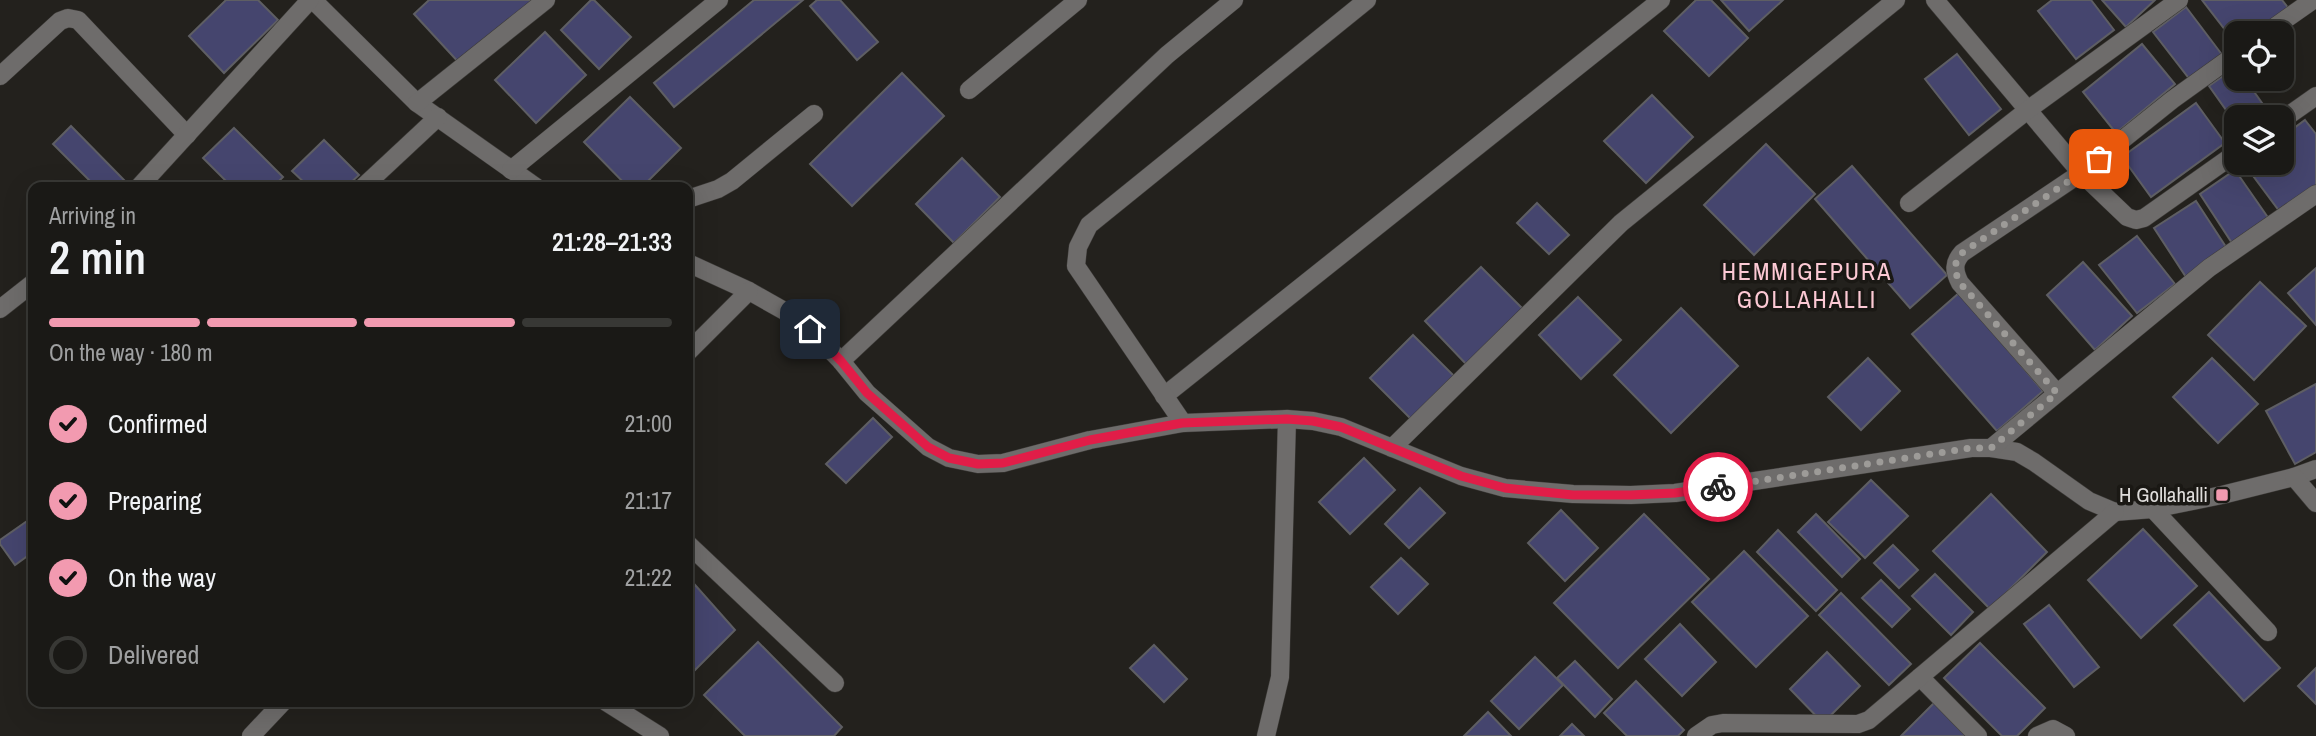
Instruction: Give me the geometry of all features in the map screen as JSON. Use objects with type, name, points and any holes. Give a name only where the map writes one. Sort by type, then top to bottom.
[{"type":"street","points":[[144,182],[312,0],[417,103],[529,182]]},
{"type":"street","points":[[417,103],[546,0]]},
{"type":"street","points":[[511,170],[719,0]]},
{"type":"street","points":[[969,90],[1078,0]]},
{"type":"street","points":[[841,361],[1167,55],[1234,0]]},
{"type":"street","points":[[1182,423],[1076,266],[1078,247],[1089,225],[1367,0]]},
{"type":"street","points":[[1164,396],[1661,0]]},
{"type":"street","points":[[1392,448],[1621,223],[1896,0]]},
{"type":"street","points":[[1935,0],[2081,173],[2127,217],[2136,220],[2144,218],[2224,161]]},
{"type":"street","points":[[1909,203],[2029,109],[2179,0]]},
{"type":"street","points":[[2283,21],[2313,0]]},
{"type":"street","points":[[0,76],[60,21],[73,18],[78,20],[187,135]]},
{"type":"street","points":[[2057,393],[1960,283],[1955,274],[1955,261],[1962,253],[2081,173],[2172,100],[2224,63]]},
{"type":"street","points":[[2294,114],[2314,103]]},
{"type":"street","points":[[693,197],[732,181],[814,114]]},
{"type":"street","points":[[368,182],[438,117]]},
{"type":"street","points":[[1991,448],[2209,268],[2316,194]]},
{"type":"street","points":[[693,265],[788,313],[810,329],[867,393],[928,447],[949,458],[978,464],[1003,463],[1090,440],[1182,423],[1287,419],[1341,427],[1461,476],[1505,488],[1573,495],[1675,493],[1971,448],[1991,448],[2017,452],[2089,501],[2115,512],[2153,509],[2222,495],[2316,469]]},
{"type":"street","points":[[0,309],[28,287]]},
{"type":"street","points":[[693,347],[749,292]]},
{"type":"street","points":[[1266,736],[1280,677],[1287,419]]},
{"type":"street","points":[[2294,477],[2316,503]]},
{"type":"street","points":[[2153,509],[2268,632]]},
{"type":"street","points":[[1696,736],[1712,725],[1723,723],[1858,724],[1869,720],[2115,512]]},
{"type":"street","points":[[693,549],[835,683]]},
{"type":"street","points":[[1920,677],[1979,736]]},
{"type":"street","points":[[251,736],[278,707]]},
{"type":"street","points":[[614,707],[660,736]]},
{"type":"street","points":[[2037,736],[2053,729],[2067,736]]},
{"type":"building","points":[[226,0],[258,0],[278,20],[224,73],[189,36]]},
{"type":"building","points":[[429,0],[533,0],[462,66],[414,14]]},
{"type":"building","points":[[591,0],[631,37],[599,69],[561,30]]},
{"type":"building","points":[[754,0],[803,0],[674,107],[654,83]]},
{"type":"building","points":[[817,0],[840,0],[878,42],[857,60],[810,6]]},
{"type":"building","points":[[1696,0],[1711,0],[1748,38],[1709,76],[1664,31]]},
{"type":"building","points":[[1721,0],[1783,0],[1749,31]]},
{"type":"building","points":[[2052,0],[2091,0],[2114,30],[2076,59],[2038,11]]},
{"type":"building","points":[[2102,0],[2155,0],[2126,27]]},
{"type":"building","points":[[2202,0],[2282,0],[2289,9],[2273,21],[2224,21],[2224,28]]},
{"type":"building","points":[[2186,7],[2223,56],[2191,81],[2153,32]]},
{"type":"building","points":[[545,32],[586,75],[536,123],[495,80]]},
{"type":"building","points":[[2142,44],[2175,84],[2116,133],[2083,92]]},
{"type":"building","points":[[1957,54],[2001,109],[1969,135],[1925,79]]},
{"type":"building","points":[[902,73],[944,116],[852,206],[810,164]]},
{"type":"building","points":[[2224,75],[2224,91],[2254,91],[2263,105],[2224,105],[2224,107],[2209,86]]},
{"type":"building","points":[[1652,95],[1693,137],[1646,183],[1604,141]]},
{"type":"building","points":[[630,97],[681,148],[647,182],[623,182],[584,142]]},
{"type":"building","points":[[2196,103],[2224,142],[2151,197],[2122,157]]},
{"type":"building","points":[[2305,120],[2316,134],[2316,185],[2280,212],[2252,175],[2294,175],[2294,128]]},
{"type":"building","points":[[71,126],[126,182],[91,182],[53,144]]},
{"type":"building","points":[[234,128],[283,177],[278,182],[227,182],[203,158]]},
{"type":"building","points":[[324,140],[359,175],[351,182],[304,182],[292,171]]},
{"type":"building","points":[[1766,144],[1815,194],[1754,255],[1704,205]]},
{"type":"building","points":[[962,158],[1000,197],[954,243],[916,204]]},
{"type":"building","points":[[1852,166],[1947,275],[1910,308],[1815,199]]},
{"type":"building","points":[[2228,175],[2238,175],[2269,219],[2232,243],[2200,194]]},
{"type":"building","points":[[2196,201],[2228,250],[2186,277],[2154,228]]},
{"type":"building","points":[[1537,203],[1569,235],[1549,254],[1517,223]]},
{"type":"building","points":[[2137,236],[2175,284],[2137,313],[2099,265]]},
{"type":"building","points":[[2083,262],[2132,316],[2095,350],[2047,295]]},
{"type":"building","points":[[1481,267],[1523,309],[1467,365],[1425,321]]},
{"type":"building","points":[[2316,268],[2316,325],[2288,293]]},
{"type":"building","points":[[2260,282],[2306,326],[2254,380],[2208,335]]},
{"type":"building","points":[[1959,293],[2043,391],[1997,431],[1912,334]]},
{"type":"building","points":[[1578,297],[1621,340],[1581,379],[1539,335]]},
{"type":"building","points":[[1681,308],[1738,366],[1671,433],[1614,375]]},
{"type":"building","points":[[1413,335],[1454,376],[1411,419],[1370,378]]},
{"type":"building","points":[[1868,358],[1900,391],[1861,430],[1828,397]]},
{"type":"building","points":[[2212,358],[2258,404],[2218,443],[2173,397]]},
{"type":"building","points":[[2316,384],[2316,452],[2295,464],[2266,411]]},
{"type":"building","points":[[873,418],[892,437],[846,483],[826,464]]},
{"type":"building","points":[[1364,458],[1395,490],[1350,534],[1319,502]]},
{"type":"building","points":[[1871,480],[1908,516],[1865,558],[1828,522]]},
{"type":"building","points":[[1420,488],[1445,513],[1409,548],[1385,524]]},
{"type":"building","points":[[1991,494],[2047,552],[1990,609],[1933,551]]},
{"type":"building","points":[[1561,510],[1598,548],[1565,581],[1528,543]]},
{"type":"building","points":[[1644,514],[1709,579],[1618,668],[1554,603]]},
{"type":"building","points":[[1816,514],[1860,559],[1842,577],[1798,532]]},
{"type":"building","points":[[28,520],[28,556],[15,565],[0,540]]},
{"type":"building","points":[[2143,529],[2197,586],[2141,638],[2088,580]]},
{"type":"building","points":[[1778,530],[1837,590],[1816,611],[1757,552]]},
{"type":"building","points":[[1893,545],[1918,570],[1899,588],[1874,563]]},
{"type":"building","points":[[1744,551],[1808,616],[1756,667],[1692,602]]},
{"type":"building","points":[[1401,558],[1428,584],[1398,614],[1371,587]]},
{"type":"building","points":[[1935,574],[1973,612],[1951,635],[1912,596]]},
{"type":"building","points":[[1881,580],[1910,609],[1892,627],[1862,598]]},
{"type":"building","points":[[693,583],[735,630],[693,672]]},
{"type":"building","points":[[2209,592],[2280,668],[2244,701],[2174,625]]},
{"type":"building","points":[[1841,593],[1911,664],[1889,685],[1819,615]]},
{"type":"building","points":[[2049,605],[2099,667],[2074,687],[2024,624]]},
{"type":"building","points":[[1680,624],[1716,662],[1682,696],[1645,659]]},
{"type":"building","points":[[758,642],[842,727],[834,736],[745,736],[704,695]]},
{"type":"building","points":[[1980,643],[2045,708],[2017,736],[2002,736],[1944,678]]},
{"type":"building","points":[[1154,645],[1187,679],[1164,702],[1130,668]]},
{"type":"building","points":[[1827,652],[1860,686],[1823,723],[1790,689]]},
{"type":"building","points":[[1535,657],[1563,685],[1519,729],[1491,701]]},
{"type":"building","points":[[1575,661],[1612,699],[1595,717],[1557,678]]},
{"type":"building","points":[[2316,668],[2316,704],[2298,686]]},
{"type":"building","points":[[1636,681],[1684,730],[1678,736],[1627,736],[1604,713]]},
{"type":"building","points":[[1934,703],[1966,736],[1901,736]]},
{"type":"building","points":[[1488,712],[1511,736],[1464,736]]},
{"type":"building","points":[[1572,724],[1584,736],[1560,736]]},
{"type":"way so far","points":[[1718,487],[1971,448],[1991,448],[2057,393],[1960,283],[1955,274],[1955,261],[1962,253],[2099,159]]},
{"type":"place","name":"H Gollahalli","points":[[2222,495]]},
{"type":"district","name":"HEMMIGEPURA GOLLAHALLI","points":[[1807,286]]},
{"type":"route","points":[[810,329],[867,393],[928,447],[949,458],[978,464],[1003,463],[1090,440],[1182,423],[1287,419],[1341,427],[1461,476],[1505,488],[1573,495],[1631,495],[1718,487]]}]
